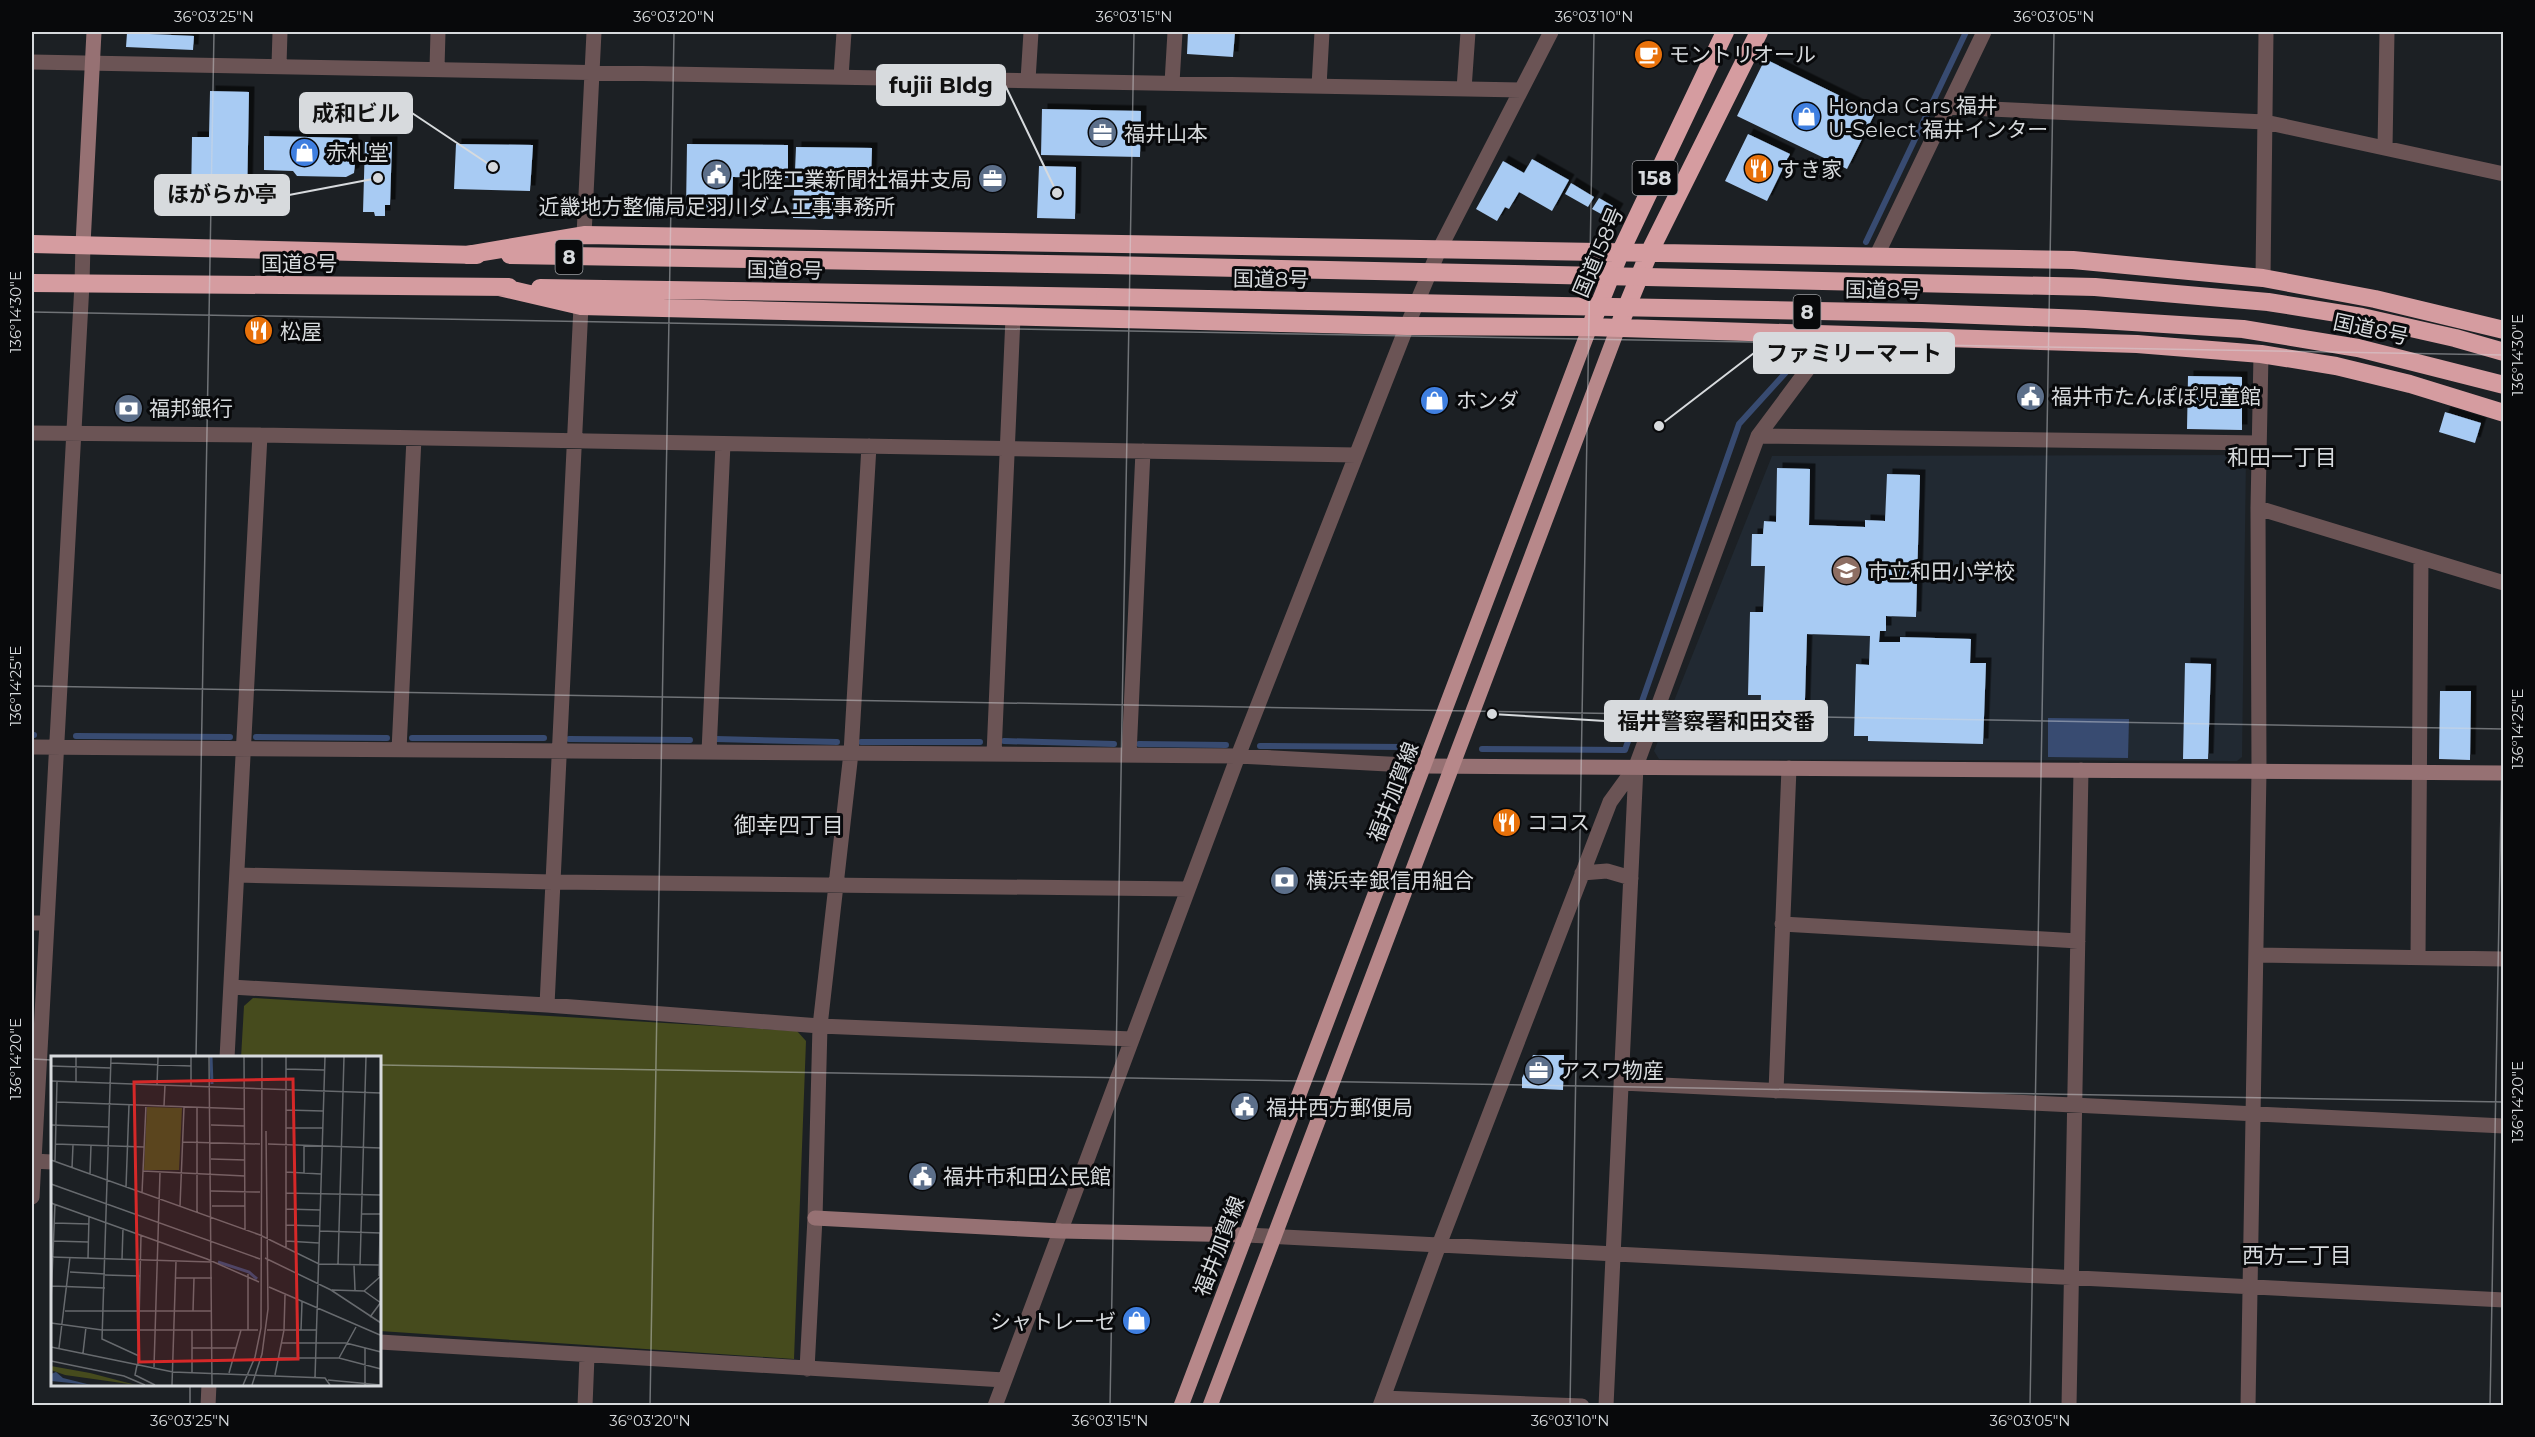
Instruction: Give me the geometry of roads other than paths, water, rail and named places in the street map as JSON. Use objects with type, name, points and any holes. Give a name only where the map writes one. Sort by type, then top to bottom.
[{"type":"highway","name":"国道158号","points":[[1590,327],[1620,253],[1725,32]]},
{"type":"highway","name":"158","points":[[1618,328],[1649,253],[1759,32]]},
{"type":"highway","points":[[466,255],[584,235],[2073,260],[2263,278],[2375,299],[2504,330]]},
{"type":"highway","name":"国道8号","points":[[32,244],[466,255],[1106,265],[2095,287],[2268,302],[2362,317],[2504,352]]},
{"type":"highway","name":"国道8号","points":[[32,283],[499,287],[1922,313],[2232,328],[2285,334],[2358,348],[2504,385]]},
{"type":"highway","points":[[499,287],[581,306],[1407,326],[1590,327],[2058,340],[2261,354],[2368,374],[2462,399],[2504,413]]},
{"type":"main road","name":"福井加賀線","points":[[1181,1406],[1590,327]]},
{"type":"main road","points":[[1210,1406],[1618,328]]},
{"type":"street","points":[[32,1197],[39,923],[56,747],[94,32]]},
{"type":"street","points":[[279,65],[280,32]]},
{"type":"street","points":[[437,68],[438,32]]},
{"type":"street","points":[[584,235],[594,32]]},
{"type":"street","points":[[841,77],[844,32]]},
{"type":"street","points":[[1028,80],[1031,32]]},
{"type":"street","points":[[1172,83],[1175,32]]},
{"type":"street","points":[[1319,86],[1322,32]]},
{"type":"street","points":[[1464,88],[1467,32]]},
{"type":"street","points":[[995,1406],[1238,756],[1407,326],[1439,250],[1551,32]]},
{"type":"street","points":[[1876,257],[1984,32]]},
{"type":"street","points":[[2263,278],[2266,32]]},
{"type":"street","points":[[2385,148],[2387,32]]},
{"type":"street","points":[[32,62],[1521,90]]},
{"type":"street","points":[[1947,107],[2265,122],[2504,174]]},
{"type":"street","points":[[547,1005],[581,306]]},
{"type":"street","points":[[994,754],[1012,317]]},
{"type":"street","points":[[1582,1406],[1382,1402],[1439,1245],[1610,802],[1636,766],[1758,436],[1825,346],[1827,335]]},
{"type":"street","points":[[2248,1406],[2259,771],[2258,508],[2261,354]]},
{"type":"street","points":[[32,433],[261,435],[1356,455]]},
{"type":"street","points":[[227,1056],[261,435]]},
{"type":"street","points":[[1758,436],[2259,443]]},
{"type":"street","points":[[399,750],[414,438]]},
{"type":"street","points":[[709,752],[723,444]]},
{"type":"street","points":[[807,1369],[815,1218],[820,1026],[851,753],[869,446]]},
{"type":"street","points":[[1130,756],[1143,451]]},
{"type":"street","points":[[2258,508],[2504,583]]},
{"type":"street","points":[[2418,958],[2421,558]]},
{"type":"street","points":[[32,747],[1238,756],[1450,767],[1636,766],[2504,773]]},
{"type":"street","points":[[1606,1406],[1636,766]]},
{"type":"street","points":[[1776,1091],[1789,768]]},
{"type":"street","points":[[2069,1406],[2081,770]]},
{"type":"street","points":[[1582,873],[1607,871],[1631,878]]},
{"type":"street","points":[[237,875],[553,882],[1188,889]]},
{"type":"street","points":[[1782,924],[2078,941]]},
{"type":"street","points":[[2256,955],[2504,959]]},
{"type":"street","points":[[231,987],[547,1005],[820,1026],[1132,1038]]},
{"type":"street","points":[[1622,1083],[2504,1126]]},
{"type":"street","points":[[33,1161],[51,1162]]},
{"type":"street","points":[[815,1218],[1061,1231],[1246,1235],[2504,1300]]},
{"type":"street","points":[[381,1342],[1004,1380]]},
{"type":"street","points":[[585,1406],[587,1356]]},
{"type":"street","points":[[208,1406],[209,1386]]},
{"type":"water","points":[[2048,718],[2129,719],[2128,758],[2048,757]]},
{"type":"waterway","points":[[1866,242],[1966,32]]},
{"type":"waterway","points":[[1482,749],[1625,750],[1739,424],[1809,347]]},
{"type":"waterway","points":[[76,736],[230,737]]},
{"type":"waterway","points":[[256,737],[387,738]]},
{"type":"waterway","points":[[412,738],[544,738]]},
{"type":"waterway","points":[[569,739],[690,740]]},
{"type":"waterway","points":[[716,739],[837,742]]},
{"type":"waterway","points":[[1004,741],[1114,744]]},
{"type":"waterway","points":[[861,742],[980,742]]},
{"type":"waterway","points":[[1139,744],[1226,745]]},
{"type":"waterway","points":[[1260,746],[1404,747]]},
{"type":"place","name":"モントリオール","points":[[1648,54]]},
{"type":"place","name":"Honda Cars 福井 U-Select 福井インター","points":[[1807,117]]},
{"type":"place","name":"福井山本","points":[[1103,133]]},
{"type":"place","name":"赤札堂","points":[[305,152]]},
{"type":"place","name":"成和ビル","points":[[493,167]]},
{"type":"place","name":"すき家","points":[[1758,169]]},
{"type":"place","name":"近畿地方整備局足羽川ダム工事事務所","points":[[717,175]]},
{"type":"place","name":"ほがらか亭","points":[[378,178]]},
{"type":"place","name":"北陸工業新聞社福井支局","points":[[993,179]]},
{"type":"place","name":"fujii Bldg","points":[[1057,193]]},
{"type":"place","name":"松屋","points":[[259,331]]},
{"type":"place","name":"福井市たんぽぽ児童館","points":[[2030,396]]},
{"type":"place","name":"ホンダ","points":[[1435,400]]},
{"type":"place","name":"福邦銀行","points":[[128,408]]},
{"type":"place","name":"ファミリーマート","points":[[1659,426]]},
{"type":"place","name":"市立和田小学校","points":[[1847,571]]},
{"type":"place","name":"福井警察署和田交番","points":[[1492,714]]},
{"type":"place","name":"ココス","points":[[1506,822]]},
{"type":"place","name":"横浜幸銀信用組合","points":[[1285,880]]},
{"type":"place","name":"アスワ物産","points":[[1538,1070]]},
{"type":"place","name":"福井西方郵便局","points":[[1245,1107]]},
{"type":"place","name":"福井市和田公民館","points":[[922,1176]]},
{"type":"place","name":"シャトレーゼ","points":[[1137,1321]]},
{"type":"district","name":"和田一丁目","points":[[2282,457]]},
{"type":"district","name":"御幸四丁目","points":[[789,825]]},
{"type":"district","name":"西方二丁目","points":[[2297,1255]]}]
